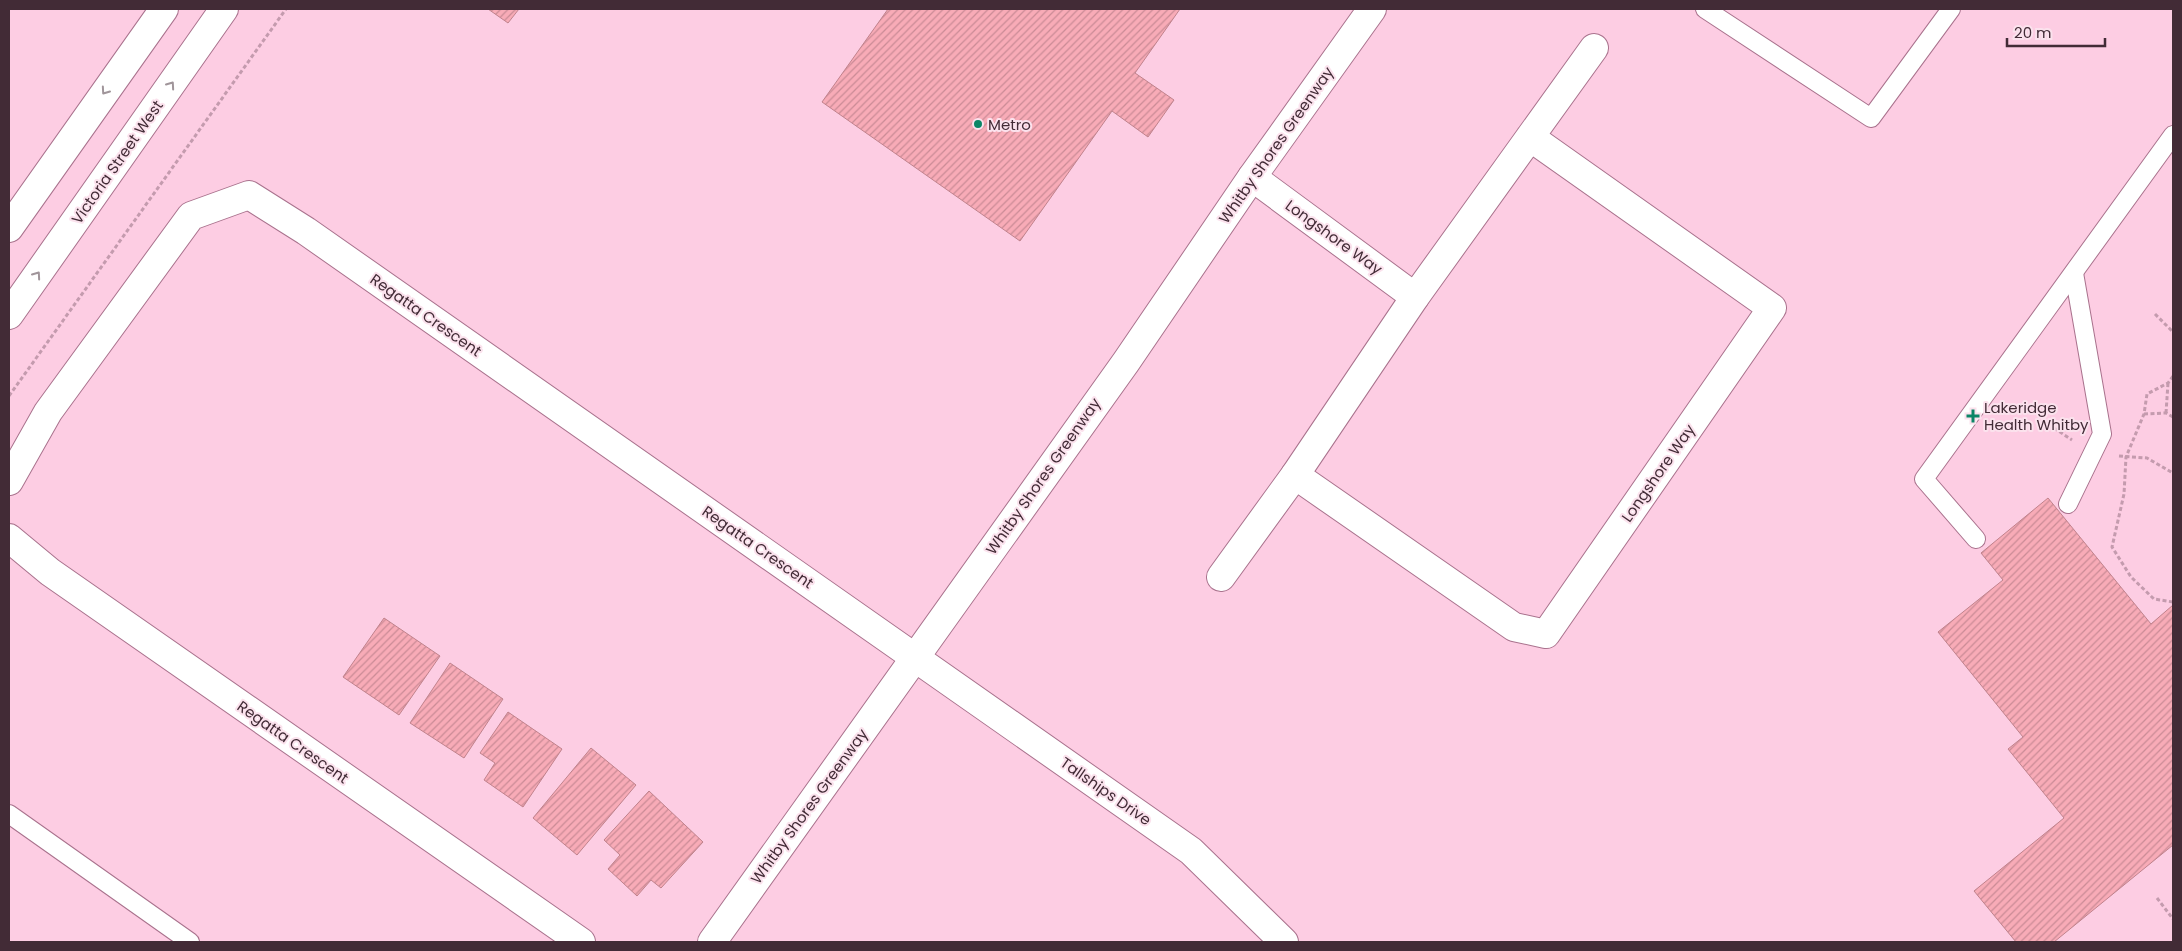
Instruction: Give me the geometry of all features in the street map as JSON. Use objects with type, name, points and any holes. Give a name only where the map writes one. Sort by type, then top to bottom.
[{"type":"street","points":[[9,228],[164,9]]},
{"type":"street","name":"Victoria Street West","points":[[9,314],[224,9]]},
{"type":"street","name":"Whitby Shores Greenway","points":[[712,942],[1126,362],[1252,177],[1372,9]]},
{"type":"street","points":[[1222,577],[1295,475],[1415,297],[1594,48]]},
{"type":"street","name":"Longshore Way","points":[[1295,475],[1514,627],[1546,634],[1557,619],[1772,308],[1530,137]]},
{"type":"street","name":"Longshore Way","points":[[1252,177],[1415,297]]},
{"type":"street","name":"Regatta Crescent","points":[[9,481],[48,412],[191,216],[249,195],[314,237],[915,657]]},
{"type":"street","name":"Regatta Crescent","points":[[9,538],[50,572],[581,942]]},
{"type":"street","name":"Tallships Drive","points":[[915,657],[1191,851],[1284,942]]},
{"type":"lane","points":[[1705,9],[1871,118],[1951,9]]},
{"type":"lane","points":[[1976,539],[1924,479],[2173,135]]},
{"type":"lane","points":[[2068,504],[2102,434],[2074,273]]},
{"type":"lane","points":[[9,814],[190,942]]},
{"type":"path","points":[[9,396],[286,9]]},
{"type":"path","points":[[2155,314],[2173,332]]},
{"type":"path","points":[[2173,376],[2168,382],[2147,394],[2144,414],[2126,457],[2124,494],[2112,547],[2131,577],[2154,599],[2173,602]]},
{"type":"path","points":[[2166,413],[2168,382]]},
{"type":"path","points":[[2144,414],[2166,413],[2173,418]]},
{"type":"path","points":[[2126,457],[2147,458],[2173,473]]},
{"type":"path","points":[[2157,898],[2173,918]]},
{"type":"building","points":[[488,9],[519,9],[508,23]]},
{"type":"building","name":"Metro","points":[[888,9],[1180,9],[1135,73],[1174,100],[1148,137],[1112,111],[1020,241],[822,102]]},
{"type":"building","points":[[2048,498],[2151,624],[2173,605],[2173,845],[2054,942],[2016,942],[1974,891],[2064,818],[2008,749],[2023,737],[1938,632],[2003,580],[1981,553]]},
{"type":"building","points":[[384,618],[440,656],[399,715],[343,677]]},
{"type":"building","points":[[450,663],[503,699],[464,758],[410,723]]},
{"type":"building","points":[[508,712],[562,749],[523,807],[484,780],[495,763],[480,753]]},
{"type":"building","points":[[591,748],[636,785],[577,855],[533,818]]},
{"type":"building","points":[[649,791],[703,842],[661,888],[651,880],[637,896],[608,869],[620,855],[604,840]]},
{"type":"place","name":"Metro","points":[[978,124]]},
{"type":"place","name":"Lakeridge Health Whitby","points":[[1973,416]]}]
